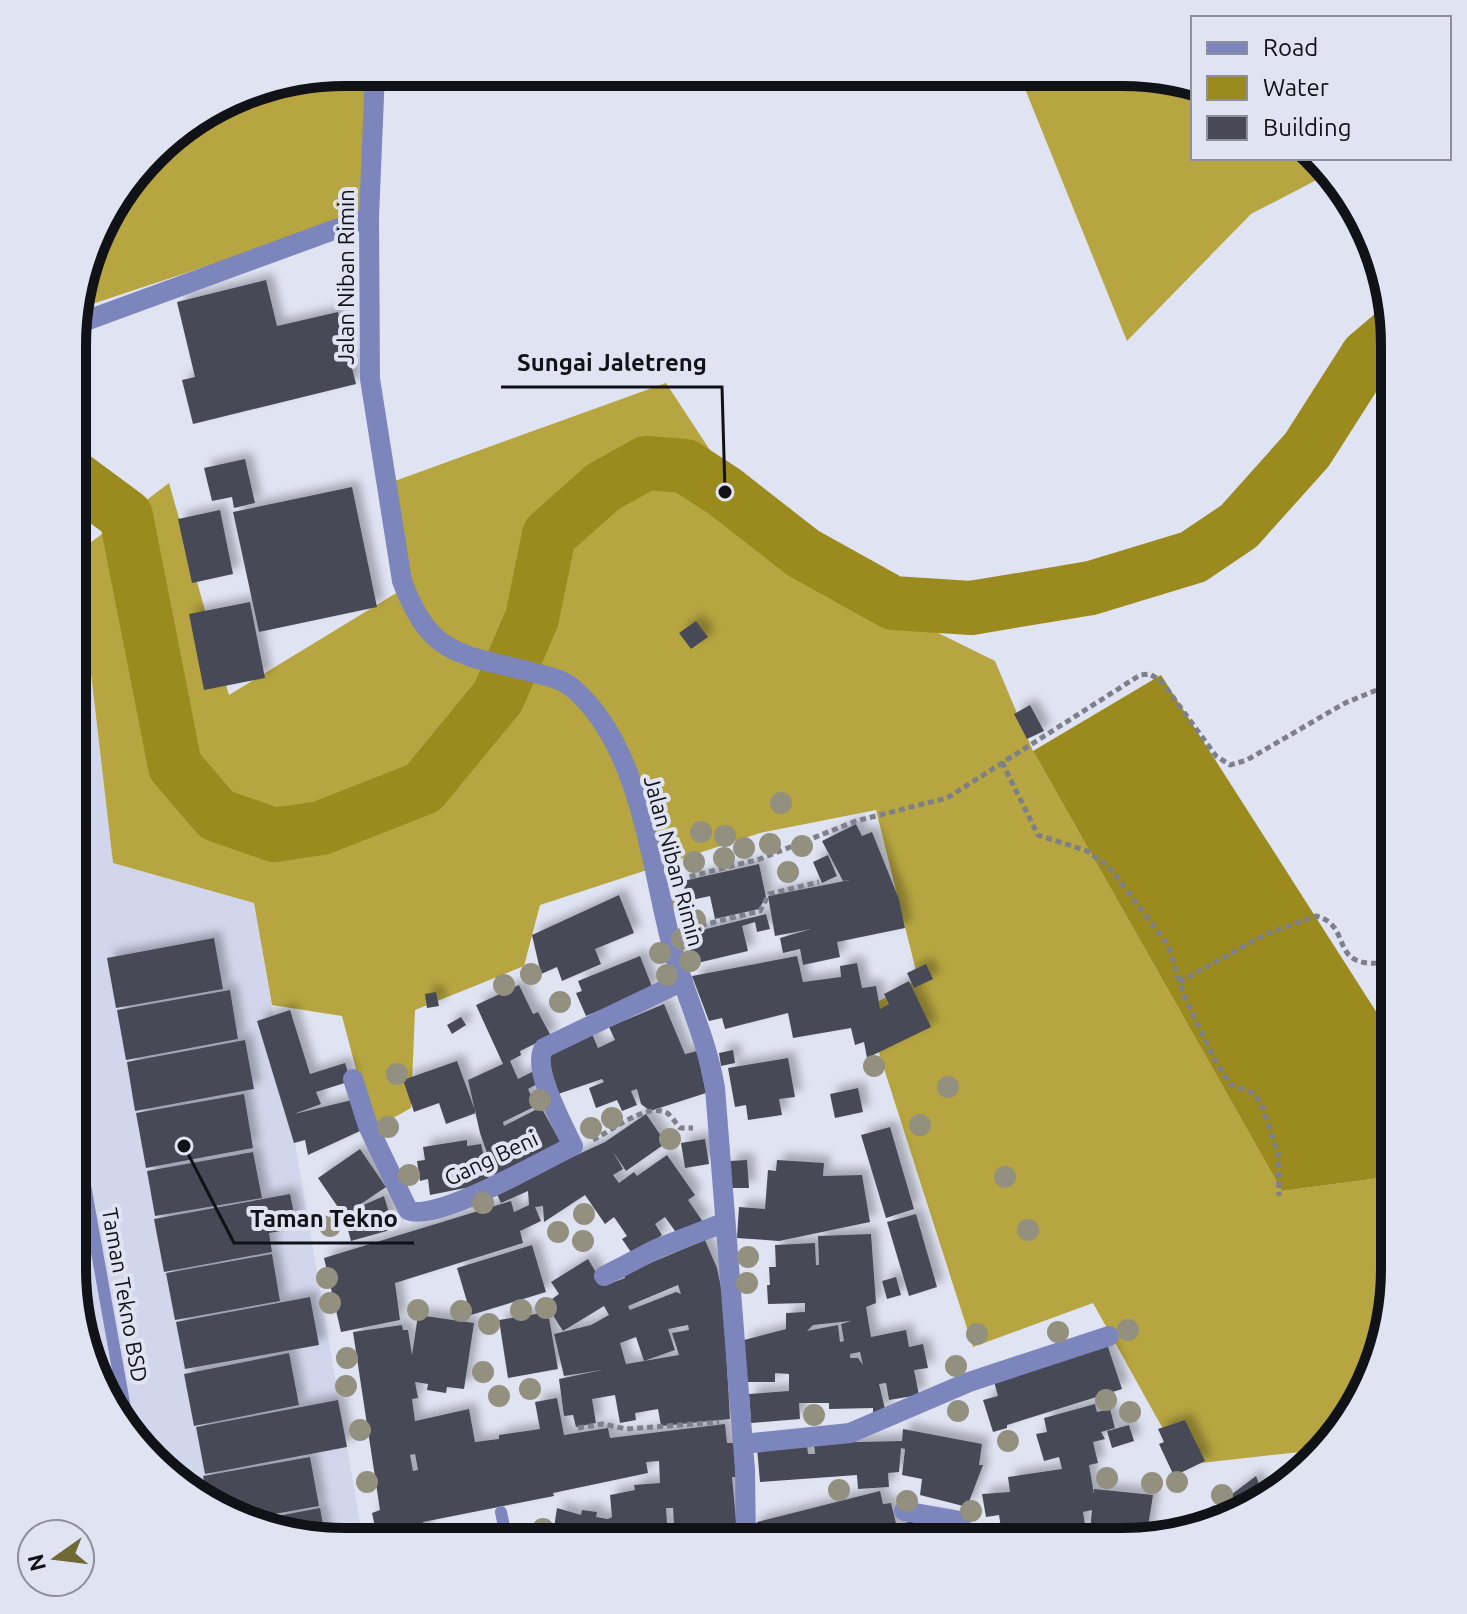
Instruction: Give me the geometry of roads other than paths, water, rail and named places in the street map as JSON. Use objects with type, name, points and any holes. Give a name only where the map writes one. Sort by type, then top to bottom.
[{"type":"street","name":"Jalan Niban Rimin","points":[[374,87],[369,217],[370,379],[402,581],[412,607],[435,641],[481,659],[556,678],[575,690],[591,707],[614,746],[632,788],[669,934],[709,1056],[718,1126],[723,1223],[743,1444],[746,1527]]},
{"type":"street","points":[[87,320],[369,217]]},
{"type":"street","name":"Gang Beni","points":[[353,1079],[381,1156],[406,1206],[415,1213],[476,1195],[573,1146],[549,1092],[541,1052],[683,981]]},
{"type":"street","points":[[604,1276],[656,1249],[723,1223]]},
{"type":"street","points":[[743,1444],[850,1433],[913,1409],[969,1382],[1109,1336]]},
{"type":"street","points":[[904,1511],[960,1521],[961,1527]]},
{"type":"lane","name":"Taman Tekno BSD","points":[[87,1196],[124,1403]]},
{"type":"lane","points":[[501,1512],[504,1527]]},
{"type":"water","points":[[1161,675],[1380,1018],[1380,1178],[1282,1191],[1033,751]]},
{"type":"waterway","points":[[86,487],[126,516],[175,766],[217,815],[274,835],[321,828],[423,788],[498,697],[532,618],[549,535],[603,487],[646,463],[685,466],[725,492],[803,553],[893,603],[971,608],[1091,588],[1193,557],[1239,526],[1307,450],[1367,356],[1380,345]]},
{"type":"place","name":"Sungai Jaletreng","points":[[725,492]]},
{"type":"place","name":"Taman Tekno","points":[[184,1146]]}]
